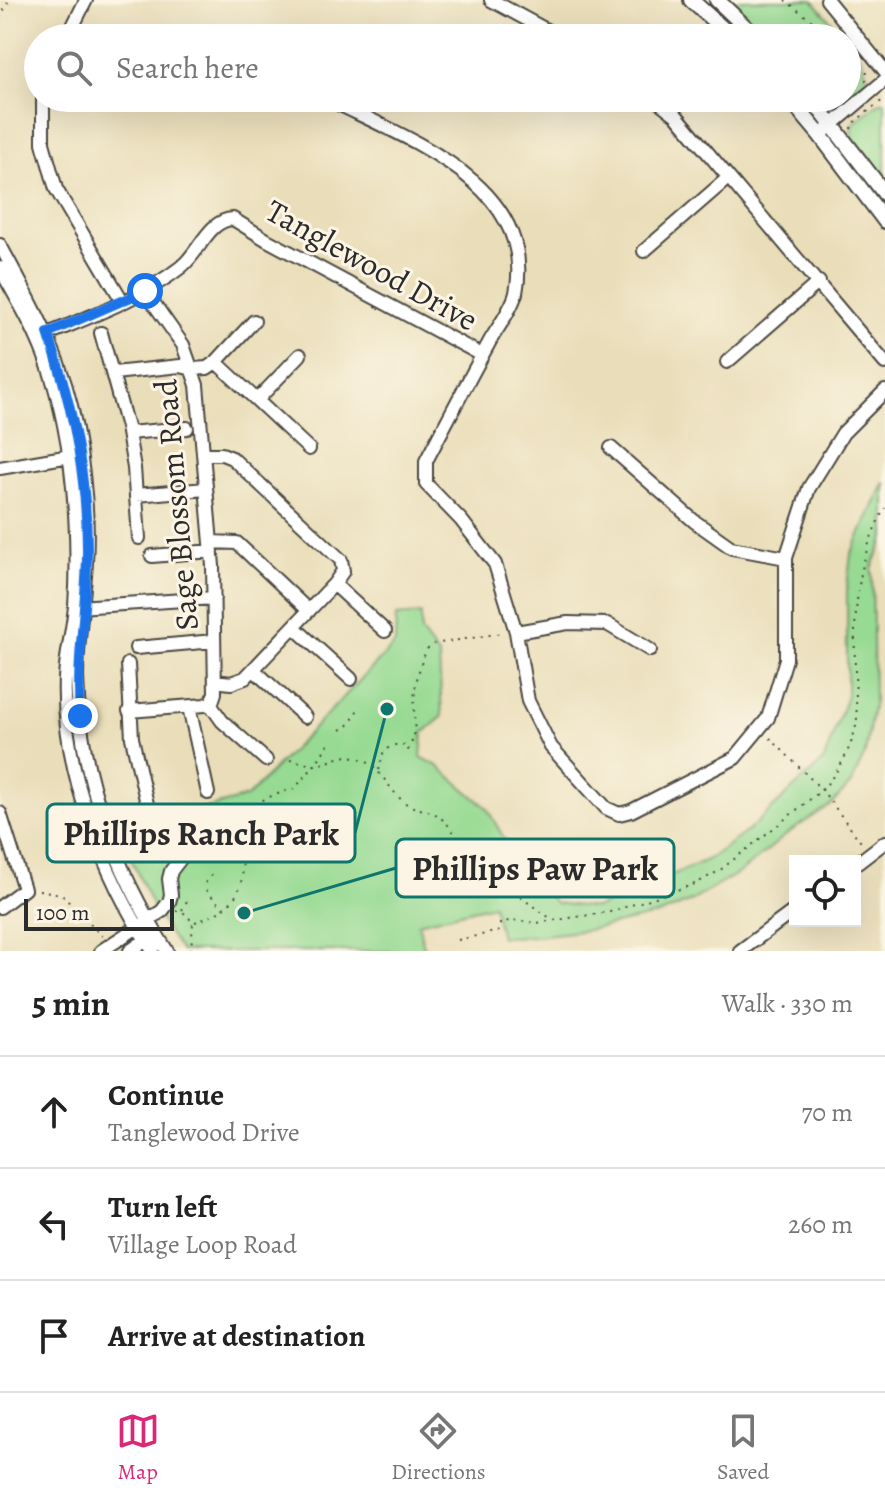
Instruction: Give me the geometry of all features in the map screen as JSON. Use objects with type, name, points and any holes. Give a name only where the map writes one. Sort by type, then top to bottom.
[{"type":"main road","points":[[691,0],[718,24]]},
{"type":"main road","points":[[717,0],[742,24]]},
{"type":"main road","points":[[801,112],[885,221]]},
{"type":"main road","points":[[823,112],[885,194]]},
{"type":"street","points":[[74,24],[86,0]]},
{"type":"street","points":[[491,0],[535,24]]},
{"type":"street","points":[[827,0],[847,24]]},
{"type":"street","points":[[861,42],[885,71]]},
{"type":"street","points":[[861,100],[885,80]]},
{"type":"street","points":[[43,112],[43,143],[56,189],[123,302]]},
{"type":"street","points":[[353,112],[455,164],[485,190],[506,220],[517,256],[516,294],[426,461],[426,484],[461,520],[495,564],[528,701],[551,747],[606,808],[619,814],[631,811],[735,758],[768,718],[786,659],[786,558],[809,488],[843,433],[885,391]]},
{"type":"street","points":[[672,112],[885,363]]},
{"type":"street","points":[[820,135],[847,112]]},
{"type":"street","points":[[644,251],[728,178]]},
{"type":"street","name":"Tanglewood Drive","points":[[43,336],[145,291],[190,259],[216,224],[233,219],[482,355]]},
{"type":"street","points":[[0,245],[43,336],[74,456],[79,607],[65,677],[66,714],[73,753],[100,830],[115,887],[152,942],[167,951]]},
{"type":"street","points":[[0,268],[43,336]]},
{"type":"street","points":[[727,362],[819,282]]},
{"type":"street","name":"Sage Blossom Road","points":[[145,291],[183,345],[199,396],[214,598],[215,698],[210,704]]},
{"type":"street","points":[[114,373],[180,366],[207,368],[254,321]]},
{"type":"street","points":[[101,333],[128,433],[139,538]]},
{"type":"street","points":[[257,400],[300,355]]},
{"type":"street","points":[[216,362],[309,449]]},
{"type":"street","points":[[128,433],[187,428]]},
{"type":"street","points":[[611,448],[694,521],[732,548],[786,558]]},
{"type":"street","points":[[204,454],[222,454],[232,458],[341,560],[343,571],[254,670],[238,682],[215,681]]},
{"type":"street","points":[[0,468],[74,456]]},
{"type":"street","points":[[136,495],[206,489]]},
{"type":"street","points":[[152,556],[237,543],[309,611]]},
{"type":"street","points":[[334,584],[385,631]]},
{"type":"street","points":[[79,607],[214,598]]},
{"type":"street","points":[[509,632],[568,623],[607,624],[650,650]]},
{"type":"street","points":[[294,627],[351,679]]},
{"type":"street","points":[[136,648],[214,641]]},
{"type":"street","points":[[100,830],[140,815],[147,804],[132,738],[128,664]]},
{"type":"street","points":[[254,670],[305,717]]},
{"type":"street","points":[[129,711],[210,704],[222,721],[266,760]]},
{"type":"street","points":[[189,707],[208,793]]},
{"type":"street","points":[[0,813],[24,889],[0,907]]},
{"type":"street","points":[[101,951],[169,902],[171,871],[197,837]]},
{"type":"street","points":[[861,860],[885,842]]},
{"type":"street","points":[[740,951],[789,914]]},
{"type":"street","points":[[130,951],[152,942]]},
{"type":"path","points":[[0,18],[9,0]]},
{"type":"path","points":[[785,0],[816,24]]},
{"type":"path","points":[[865,82],[869,73],[867,65]]},
{"type":"path","points":[[851,134],[852,124],[885,101]]},
{"type":"path","points":[[458,940],[499,931],[500,924],[511,920],[536,923],[610,912],[709,878],[822,790],[833,777],[854,737],[857,721],[858,592],[866,549],[885,508]]},
{"type":"path","points":[[379,771],[384,750],[404,745],[408,750],[416,737],[417,686],[427,649],[434,644],[509,632]]},
{"type":"path","points":[[341,730],[350,724],[358,709]]},
{"type":"path","points":[[770,738],[822,790],[863,846]]},
{"type":"path","points":[[226,860],[233,838],[256,803],[295,788],[331,740]]},
{"type":"path","points":[[290,760],[315,765],[338,757],[354,756],[379,771],[388,788],[405,803],[436,814],[468,852],[498,880],[552,920]]},
{"type":"path","points":[[193,922],[212,917],[235,898],[244,872],[237,834]]},
{"type":"path","points":[[205,883],[215,871]]},
{"type":"path","points":[[39,890],[61,894],[104,938],[111,934]]},
{"type":"path","points":[[206,890],[224,909]]},
{"type":"path","points":[[182,911],[188,899]]},
{"type":"path","points":[[172,910],[182,911],[193,922],[191,951]]},
{"type":"green space","points":[[722,0],[813,0],[833,24],[748,24]]},
{"type":"green space","points":[[861,59],[867,75],[861,83]]},
{"type":"green space","points":[[885,101],[885,180],[851,134],[852,124]]},
{"type":"green space","points":[[885,482],[885,538],[872,568],[874,701],[865,754],[851,784],[832,804],[791,831],[742,871],[691,901],[661,914],[588,930],[501,937],[493,905],[418,923],[425,951],[181,951],[156,914],[119,832],[247,797],[395,644],[396,616],[421,614],[421,632],[439,656],[442,717],[423,733],[421,757],[438,766],[486,807],[520,866],[556,903],[596,908],[709,859],[749,830],[824,760],[847,696],[847,586],[851,554]]},
{"type":"place","name":"Phillips Ranch Park","points":[[387,709]]},
{"type":"place","name":"Phillips Paw Park","points":[[244,913]]},
{"type":"route","points":[[80,716],[77,676],[87,559],[86,523],[77,432],[64,377],[48,333],[145,291]]}]
